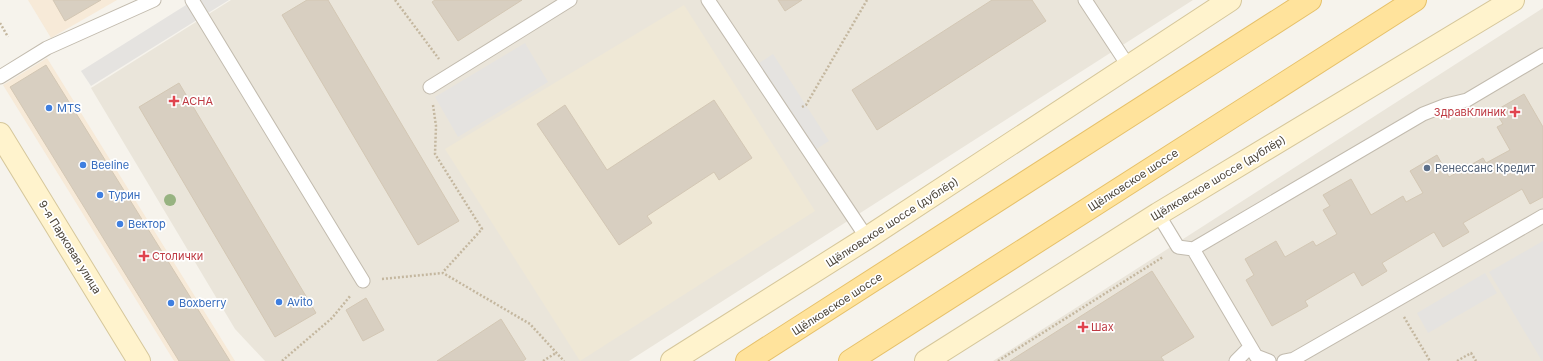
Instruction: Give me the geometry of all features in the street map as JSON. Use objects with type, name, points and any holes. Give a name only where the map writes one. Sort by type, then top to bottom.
[{"type":"main road","name":"Щёлковское шоссе (дублёр)","points":[[672,361],[867,238],[1230,0]]},
{"type":"main road","name":"Щёлковское шоссе","points":[[747,361],[1310,0]]},
{"type":"main road","name":"Щёлковское шоссе","points":[[850,361],[1415,0]]},
{"type":"main road","name":"Щёлковское шоссе (дублёр)","points":[[926,361],[1158,214],[1513,0]]},
{"type":"main road","name":"9-я Парковая улица","points":[[0,134],[139,361]]},
{"type":"lane","points":[[0,77],[47,48],[154,0]]},
{"type":"lane","points":[[192,0],[363,281]]},
{"type":"lane","points":[[430,87],[570,0]]},
{"type":"lane","points":[[708,0],[867,238]]},
{"type":"lane","points":[[1085,0],[1129,67]]},
{"type":"lane","points":[[1158,214],[1178,247],[1193,249],[1423,114],[1446,105],[1467,100],[1543,55]]},
{"type":"lane","points":[[1284,361],[1294,359],[1543,216]]},
{"type":"lane","points":[[1193,249],[1256,356],[1269,361]]},
{"type":"lane","points":[[1236,361],[1250,347]]},
{"type":"path","points":[[395,0],[450,74]]},
{"type":"path","points":[[787,118],[806,105],[867,0]]},
{"type":"path","points":[[0,22],[8,37]]},
{"type":"path","points":[[430,87],[436,126],[435,154],[482,229],[443,272]]},
{"type":"path","points":[[998,361],[1178,247]]},
{"type":"path","points":[[282,361],[332,318],[363,281],[443,272],[530,324],[564,361]]},
{"type":"path","points":[[1395,300],[1430,361]]},
{"type":"path","points":[[543,361],[556,353]]},
{"type":"path","points":[[1458,361],[1471,353],[1476,361]]},
{"type":"shaded area","points":[[28,0],[117,0],[51,38]]},
{"type":"shaded area","points":[[194,0],[229,0],[91,86],[81,71]]},
{"type":"shaded area","points":[[231,0],[1193,0],[629,361],[265,361],[235,329],[91,88]]},
{"type":"shaded area","points":[[684,5],[815,211],[580,361],[445,149]]},
{"type":"shaded area","points":[[1543,8],[1543,361],[993,361]]},
{"type":"shaded area","points":[[525,43],[548,82],[458,137],[435,97]]},
{"type":"shaded area","points":[[773,54],[829,141],[810,153],[753,67]]},
{"type":"shaded area","name":"Вектор","points":[[47,58],[235,361],[174,361],[3,85]]},
{"type":"shaded area","points":[[1543,241],[1543,361],[1542,361],[1489,272]]},
{"type":"shaded area","points":[[1485,273],[1497,293],[1428,333],[1417,313]]},
{"type":"building","points":[[53,0],[101,0],[65,21]]},
{"type":"building","points":[[307,0],[328,0],[459,221],[418,245],[282,15]]},
{"type":"building","points":[[435,0],[522,0],[458,41],[432,2]]},
{"type":"building","points":[[778,0],[802,0],[785,11]]},
{"type":"building","points":[[992,0],[1032,0],[1046,21],[877,130],[852,90]]},
{"type":"building","name":"Вектор","points":[[46,65],[230,361],[179,361],[10,87]]},
{"type":"building","points":[[179,83],[316,313],[275,337],[139,107]]},
{"type":"building","points":[[1524,94],[1543,127],[1543,197],[1530,204],[1522,189],[1463,223],[1469,232],[1443,247],[1434,232],[1382,263],[1387,271],[1362,286],[1354,272],[1305,301],[1308,306],[1272,326],[1246,280],[1254,275],[1245,259],[1276,241],[1285,257],[1313,241],[1316,246],[1337,234],[1323,210],[1330,206],[1323,195],[1351,179],[1371,215],[1403,196],[1406,202],[1423,193],[1410,171],[1437,155],[1449,177],[1483,158],[1486,163],[1510,150],[1497,127],[1503,124],[1495,111]]},
{"type":"building","points":[[714,100],[752,158],[719,180],[714,172],[647,216],[652,223],[619,245],[537,124],[565,105],[607,170]]},
{"type":"building","points":[[1152,271],[1194,337],[1161,357],[1164,361],[1010,361]]},
{"type":"building","points":[[366,298],[384,330],[363,341],[346,310]]},
{"type":"building","points":[[501,319],[526,359],[523,361],[437,361]]},
{"type":"place","name":"АСНА","points":[[174,101]]},
{"type":"place","name":"MTS","points":[[49,108]]},
{"type":"place","name":"ЗдравКлиник","points":[[1515,112]]},
{"type":"place","name":"Beeline","points":[[83,165]]},
{"type":"place","name":"Ренессанс Кредит","points":[[1427,168]]},
{"type":"place","name":"Турин","points":[[100,195]]},
{"type":"place","name":"Вектор","points":[[120,224]]},
{"type":"place","name":"Столички","points":[[144,256]]},
{"type":"place","name":"Avito","points":[[279,302]]},
{"type":"place","name":"Boxberry","points":[[171,303]]},
{"type":"place","name":"Шах","points":[[1083,327]]}]
